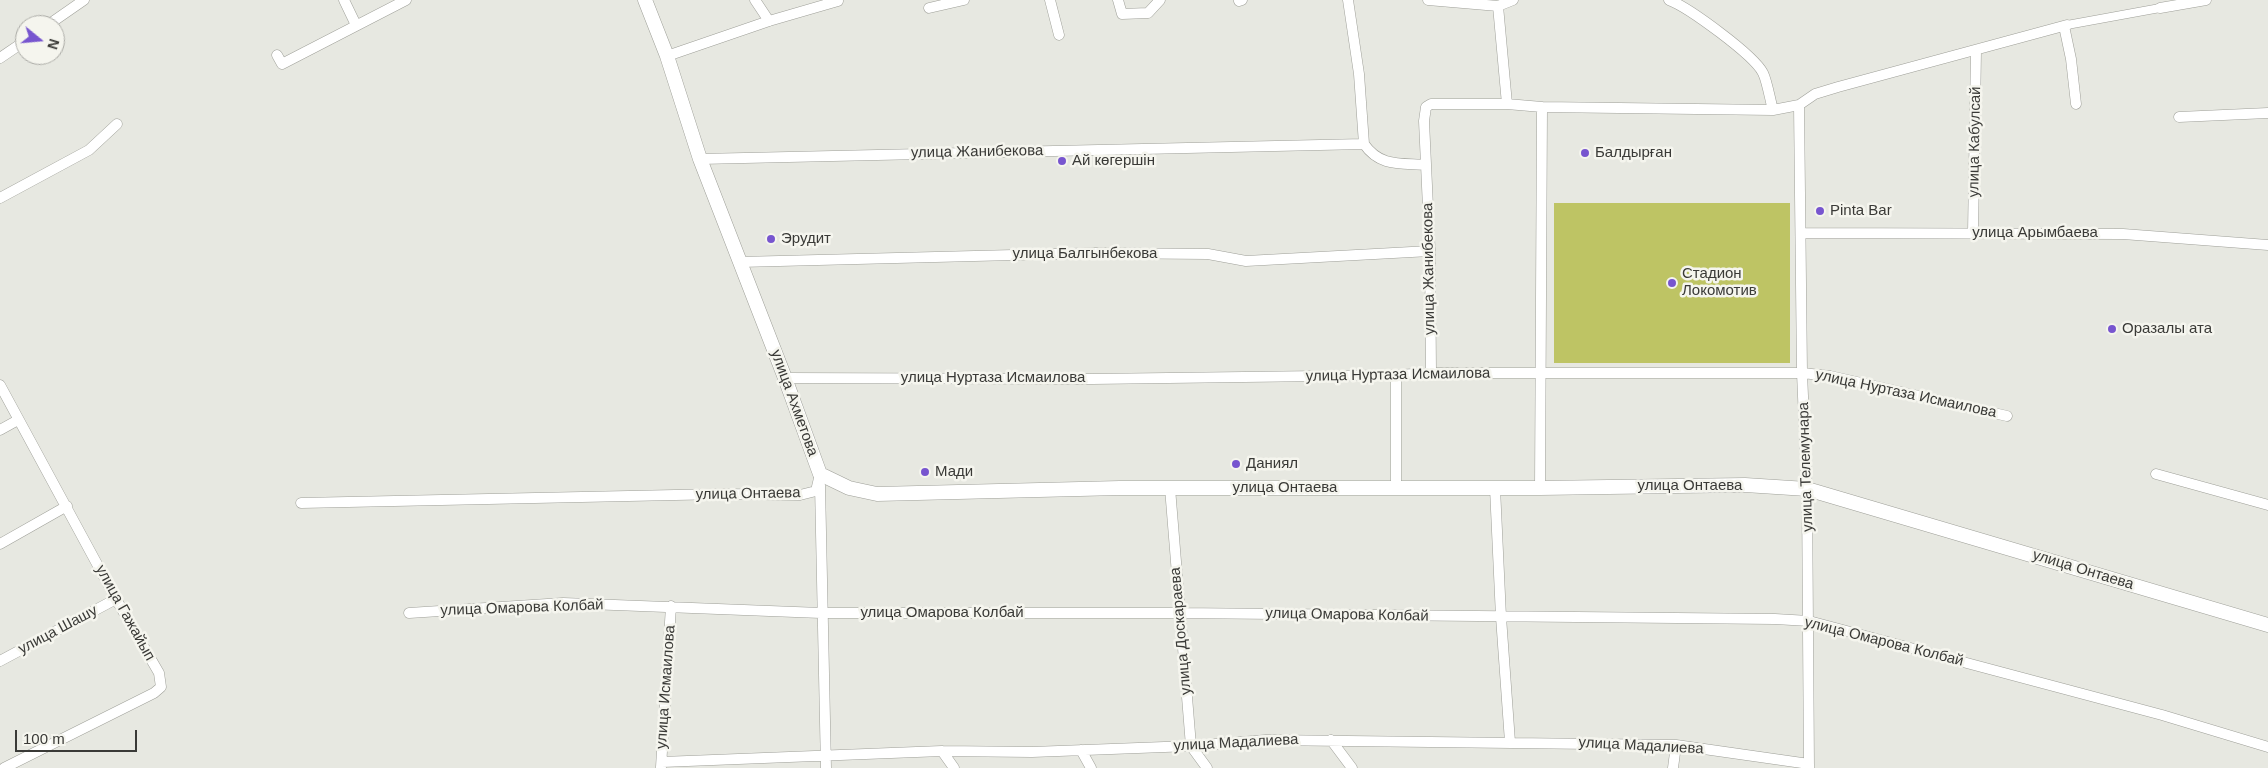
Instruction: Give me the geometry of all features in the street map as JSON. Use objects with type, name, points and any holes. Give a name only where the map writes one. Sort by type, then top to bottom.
[{"type":"main road","name":"улица Ахметова","points":[[645,0],[667,56],[700,159],[820,474]]},
{"type":"main road","name":"улица Онтаева","points":[[820,474],[849,488],[877,494],[1120,488],[1540,488],[1745,485],[1808,489],[2268,625]]},
{"type":"street","points":[[62,15],[84,0]]},
{"type":"street","points":[[344,0],[356,24]]},
{"type":"street","points":[[277,55],[282,64],[356,24],[406,0]]},
{"type":"street","points":[[755,0],[769,21]]},
{"type":"street","points":[[929,8],[964,0]]},
{"type":"street","points":[[1050,0],[1059,35]]},
{"type":"street","points":[[1118,0],[1122,14],[1148,13],[1160,0]]},
{"type":"street","points":[[1348,0],[1359,74],[1364,144],[1372,155],[1381,161],[1426,165]]},
{"type":"street","points":[[1428,0],[1498,6],[1513,0]]},
{"type":"street","points":[[1669,0],[1688,9],[1754,61],[1763,73],[1773,110]]},
{"type":"street","points":[[1498,6],[1507,104],[1542,107],[1773,110],[1799,106],[1815,94],[2066,25],[2206,0]]},
{"type":"street","points":[[667,56],[769,21],[838,1]]},
{"type":"street","points":[[2066,25],[2076,104]]},
{"type":"street","points":[[0,58],[15,48]]},
{"type":"street","name":"улица Кабулсай","points":[[1973,233],[1976,51]]},
{"type":"street","name":"улица Жанибекова","points":[[1431,373],[1430,252],[1424,120],[1426,108],[1431,104],[1507,104]]},
{"type":"street","name":"улица Телемунара","points":[[1799,106],[1802,372],[1808,489],[1809,766]]},
{"type":"street","points":[[1540,488],[1542,107]]},
{"type":"street","points":[[2179,117],[2268,114]]},
{"type":"street","points":[[0,198],[89,150],[117,124]]},
{"type":"street","name":"улица Жанибекова","points":[[700,159],[1364,144]]},
{"type":"street","name":"улица Арымбаева","points":[[1801,233],[2051,232],[2123,234],[2268,245]]},
{"type":"street","name":"улица Балгынбекова","points":[[740,262],[1092,253],[1208,254],[1246,262],[1430,252]]},
{"type":"street","name":"улица Нуртаза Исмаилова","points":[[785,378],[1092,379],[1431,373],[1802,372],[1830,376],[2006,416]]},
{"type":"street","points":[[1396,375],[1396,487]]},
{"type":"street","name":"улица Гажайып","points":[[0,385],[116,599],[159,672],[161,686],[154,693],[4,768]]},
{"type":"street","points":[[0,430],[18,420]]},
{"type":"street","name":"улица Онтаева","points":[[301,503],[722,494],[800,495],[816,491],[820,474]]},
{"type":"street","name":"улица Ахметова","points":[[820,474],[821,613],[826,768]]},
{"type":"street","points":[[2156,474],[2268,505]]},
{"type":"street","name":"улица Доскараева","points":[[1170,488],[1178,613],[1191,746]]},
{"type":"street","points":[[1495,488],[1501,617],[1510,742]]},
{"type":"street","points":[[0,544],[67,506]]},
{"type":"street","name":"улица Шашу","points":[[0,661],[116,599]]},
{"type":"street","name":"улица Омарова Колбай","points":[[409,613],[562,603],[821,613],[1178,613],[1809,621],[2162,715],[2268,746]]},
{"type":"street","name":"улица Исмаилова","points":[[661,765],[671,606]]},
{"type":"street","name":"улица Мадалиева","points":[[661,765],[942,751],[1081,750],[1191,746],[1266,740],[1331,740],[1676,745],[1809,766]]},
{"type":"street","points":[[1331,740],[1352,768]]},
{"type":"street","points":[[1674,768],[1676,745]]},
{"type":"street","points":[[1191,746],[1207,768]]},
{"type":"street","points":[[1081,750],[1091,768]]},
{"type":"street","points":[[942,751],[954,768]]},
{"type":"green space","name":"Стадион Локомотив","points":[[1554,203],[1790,203],[1790,363],[1554,363]]},
{"type":"place","name":"Балдырған","points":[[1585,153]]},
{"type":"place","name":"Ай көгершін","points":[[1062,161]]},
{"type":"place","name":"Pinta Bar","points":[[1820,211]]},
{"type":"place","name":"Эрудит","points":[[771,239]]},
{"type":"place","name":"Стадион Локомотив","points":[[1672,283]]},
{"type":"place","name":"Оразалы ата","points":[[2112,329]]},
{"type":"place","name":"Даниял","points":[[1236,464]]},
{"type":"place","name":"Мади","points":[[925,472]]}]
